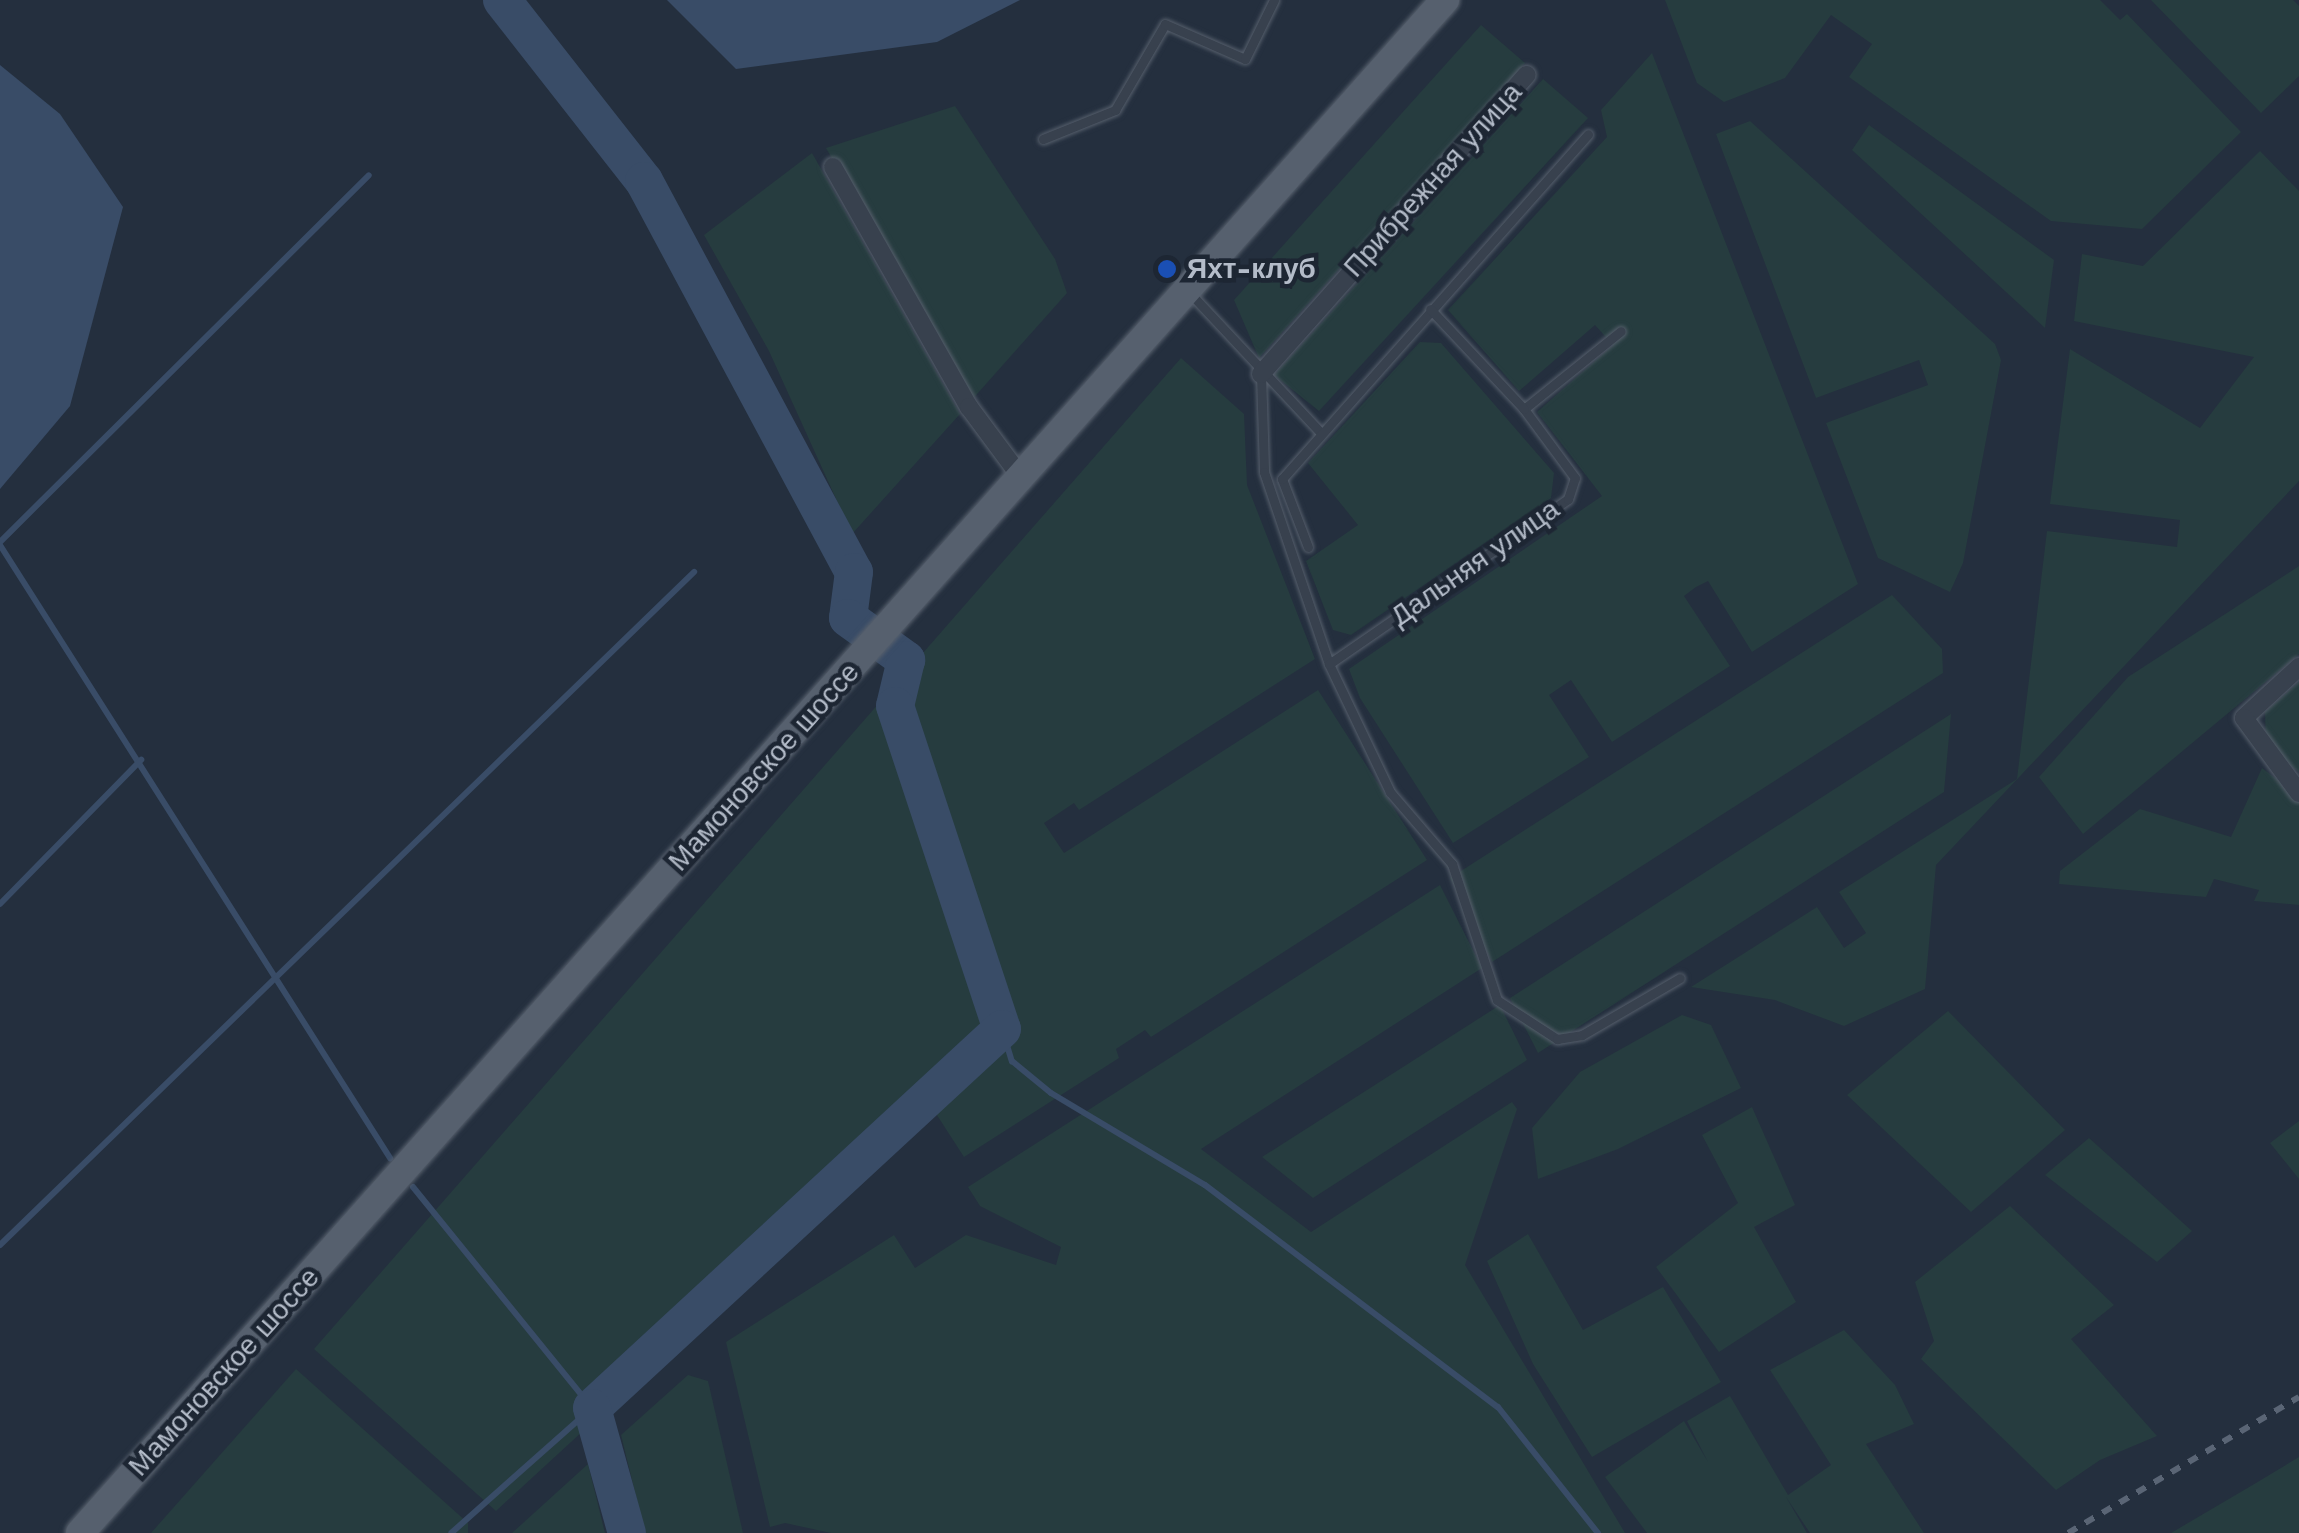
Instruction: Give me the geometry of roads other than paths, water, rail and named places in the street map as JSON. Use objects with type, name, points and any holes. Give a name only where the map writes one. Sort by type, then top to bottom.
[{"type":"main road","name":"Мамоновское шоссе","points":[[80,1533],[1445,0]]},
{"type":"street","name":"Прибрежная улица","points":[[1261,374],[1526,75]]},
{"type":"street","points":[[833,167],[969,407],[1021,476]]},
{"type":"street","points":[[2244,718],[2299,667]]},
{"type":"street","points":[[2244,718],[2262,758],[2299,783]]},
{"type":"street","points":[[2244,718],[2299,793]]},
{"type":"lane","points":[[1043,140],[1115,110],[1165,24],[1244,58],[1274,0]]},
{"type":"lane","points":[[1308,547],[1282,480],[1320,432],[1588,134]]},
{"type":"lane","points":[[1187,290],[1261,374],[1320,432]]},
{"type":"lane","name":"Дальняя улица","points":[[1329,664],[1568,499],[1575,478],[1524,409],[1430,309]]},
{"type":"lane","points":[[1524,409],[1621,331]]},
{"type":"lane","points":[[1261,374],[1264,472],[1329,664],[1390,792],[1452,864],[1496,1000],[1557,1038],[1582,1035],[1680,978]]},
{"type":"water","points":[[667,0],[1020,0],[937,42],[736,69]]},
{"type":"water","points":[[0,65],[60,114],[123,207],[70,406],[0,489]]},
{"type":"waterway","points":[[502,0],[644,181],[854,572],[848,618],[906,660],[895,706],[1002,1029],[592,1408],[627,1533]]},
{"type":"waterway","points":[[0,542],[369,175]]},
{"type":"waterway","points":[[0,545],[390,1158]]},
{"type":"waterway","points":[[0,1245],[694,572]]},
{"type":"waterway","points":[[0,904],[141,760]]},
{"type":"waterway","points":[[1002,1029],[1012,1061],[1051,1093],[1205,1185],[1498,1407],[1598,1533]]},
{"type":"waterway","points":[[413,1187],[592,1408],[451,1533]]},
{"type":"railway","points":[[2068,1533],[2299,1397]]},
{"type":"place","name":"Яхт-клуб","points":[[1167,269]]}]
